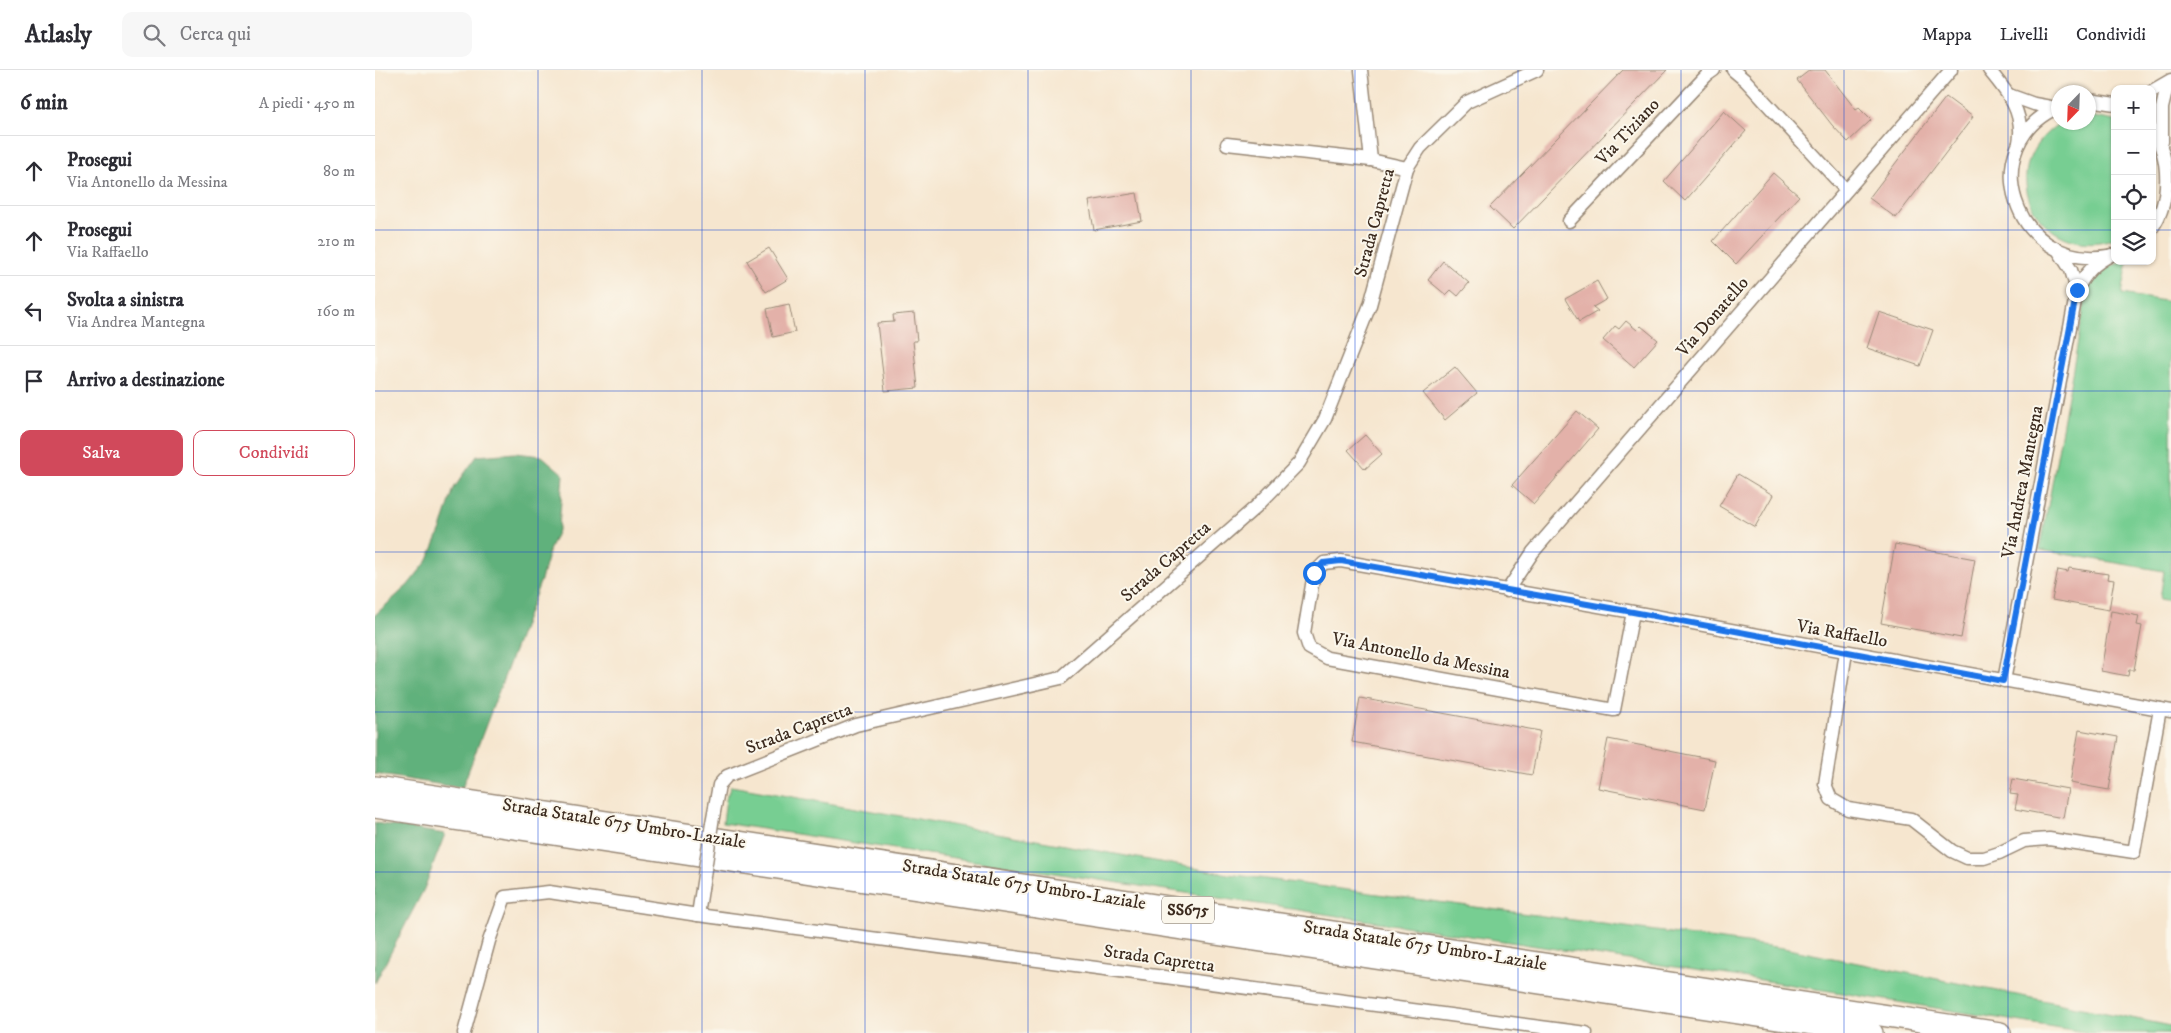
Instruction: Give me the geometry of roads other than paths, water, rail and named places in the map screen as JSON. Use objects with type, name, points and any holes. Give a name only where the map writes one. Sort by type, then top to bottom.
[{"type":"highway","name":"Strada Statale 675 Umbro-Laziale","points":[[375,786],[2000,1033]]},
{"type":"highway","name":"Strada Statale 675 Umbro-Laziale","points":[[375,807],[1872,1033]]},
{"type":"street","points":[[1361,70],[1371,160]]},
{"type":"street","name":"Strada Capretta","points":[[698,914],[719,785],[727,776],[856,724],[1061,678],[1277,488],[1299,463],[1325,419],[1370,305],[1407,168],[1420,148],[1467,102],[1537,70]]},
{"type":"street","name":"Via Tiziano","points":[[1569,220],[1707,74],[1714,70]]},
{"type":"street","points":[[1733,70],[1845,190]]},
{"type":"street","name":"Via Donatello","points":[[1507,592],[1533,552],[1951,70]]},
{"type":"street","points":[[1989,70],[2009,95],[2019,122],[2018,147],[2012,173],[2012,187],[2019,213],[2035,235],[2057,250],[2084,257],[2111,254]]},
{"type":"street","points":[[2156,89],[2169,81]]},
{"type":"street","points":[[2156,222],[2167,200],[2170,177],[2163,146],[2162,108],[2169,81]]},
{"type":"street","points":[[2009,95],[2034,104],[2051,106]]},
{"type":"street","points":[[2096,101],[2111,103]]},
{"type":"street","points":[[2018,147],[2033,124],[2051,111]]},
{"type":"street","points":[[2156,136],[2163,146]]},
{"type":"street","points":[[1227,144],[1371,160],[1407,168]]},
{"type":"street","points":[[2156,225],[2171,217]]},
{"type":"street","points":[[2057,250],[2071,270],[2077,290]]},
{"type":"street","name":"Via Andrea Mantegna","points":[[2003,681],[2077,290],[2081,281],[2094,266],[2111,255]]},
{"type":"street","name":"Via Antonello da Messina","points":[[1507,592],[1341,561],[1323,563],[1314,573],[1304,633],[1309,648],[1327,658],[1614,710],[1633,612]]},
{"type":"street","name":"Via Raffaello","points":[[1507,592],[1633,612],[2165,710]]},
{"type":"street","points":[[1846,652],[1825,784],[1831,800],[1848,809],[1911,819],[1952,851],[1967,858],[1984,858],[2024,841],[2049,839],[2134,852],[2165,710]]},
{"type":"street","name":"Strada Capretta","points":[[464,1033],[489,941],[505,897],[549,892],[698,914],[1586,1033]]}]
